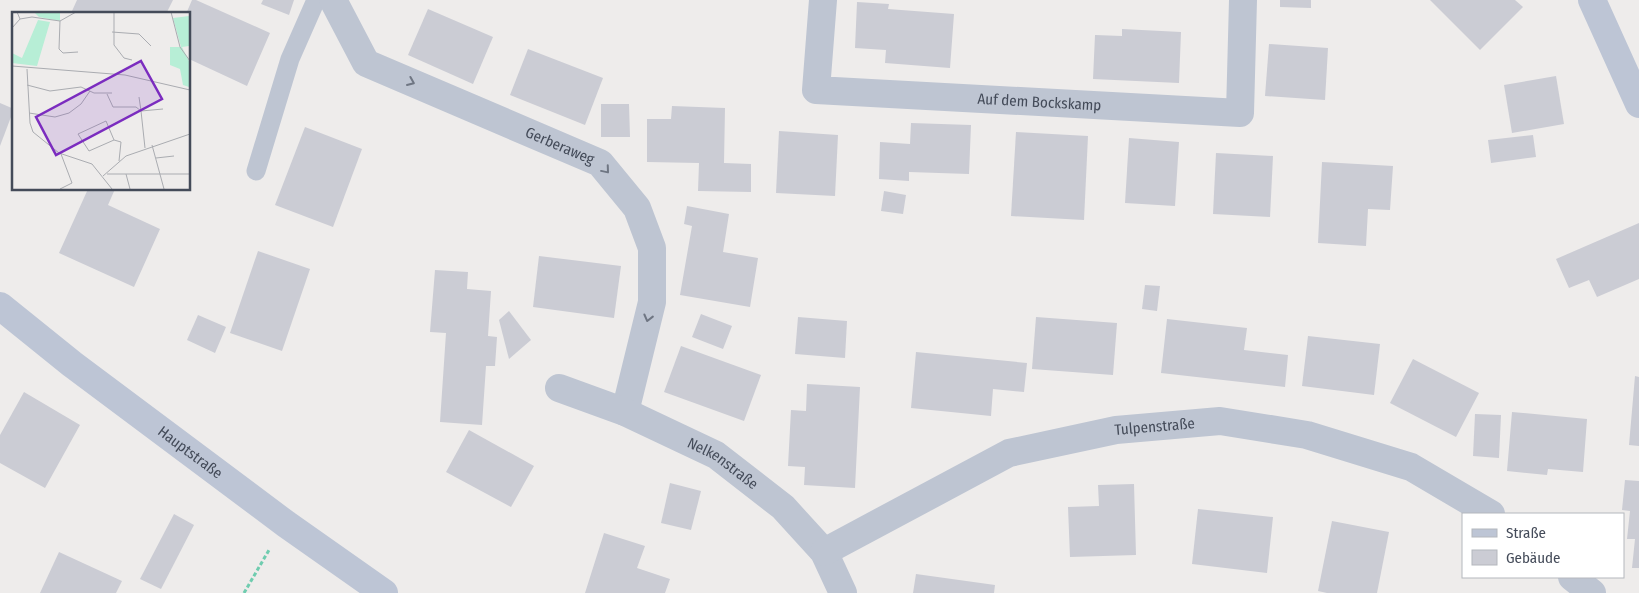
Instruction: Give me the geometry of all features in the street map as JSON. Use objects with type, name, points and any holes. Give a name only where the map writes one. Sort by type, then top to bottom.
[{"type":"main road","points":[[1592,0],[1639,104]]},
{"type":"main road","name":"Hauptstraße","points":[[0,306],[72,364],[286,524],[384,593]]},
{"type":"street","name":"Gerberaweg","points":[[333,0],[366,63],[600,163],[638,208],[652,248],[652,302],[625,412]]},
{"type":"street","name":"Auf dem Bockskamp","points":[[823,0],[816,90],[1240,113],[1243,0]]},
{"type":"street","name":"Nelkenstraße","points":[[558,388],[625,412],[716,455],[783,507],[824,552],[843,593]]},
{"type":"street","name":"Tulpenstraße","points":[[824,552],[1009,453],[1116,430],[1220,421],[1307,434],[1411,466],[1489,513]]},
{"type":"street","points":[[1573,578],[1592,593]]},
{"type":"lane","points":[[256,171],[290,60],[316,0]]},
{"type":"path","points":[[244,593],[286,524]]},
{"type":"building","points":[[77,0],[173,0],[167,12],[72,11]]},
{"type":"building","points":[[192,0],[196,0],[270,33],[247,86],[190,59],[190,12],[187,12]]},
{"type":"building","points":[[263,0],[294,0],[289,15],[261,4]]},
{"type":"building","points":[[1280,0],[1311,0],[1311,8],[1280,7]]},
{"type":"building","points":[[1430,0],[1515,0],[1523,7],[1480,50]]},
{"type":"building","points":[[857,2],[889,4],[888,9],[954,14],[950,68],[885,63],[886,50],[855,48]]},
{"type":"building","points":[[428,9],[493,37],[473,84],[408,55]]},
{"type":"building","points":[[1122,29],[1181,32],[1179,83],[1093,79],[1095,35],[1122,36]]},
{"type":"building","points":[[1269,44],[1328,48],[1325,100],[1265,96]]},
{"type":"building","points":[[528,49],[603,78],[585,125],[510,95]]},
{"type":"building","points":[[1556,76],[1564,124],[1512,133],[1504,85]]},
{"type":"building","points":[[0,103],[12,108],[12,114],[0,146]]},
{"type":"building","points":[[601,104],[629,104],[630,137],[601,137]]},
{"type":"building","points":[[672,106],[725,108],[724,163],[751,164],[751,192],[698,191],[699,163],[647,162],[647,119],[671,119]]},
{"type":"building","points":[[911,123],[971,125],[969,174],[909,172],[909,181],[879,179],[880,142],[910,144]]},
{"type":"building","points":[[305,127],[362,149],[333,227],[275,205]]},
{"type":"building","points":[[779,131],[838,135],[835,196],[776,193]]},
{"type":"building","points":[[1016,132],[1088,136],[1084,220],[1011,216]]},
{"type":"building","points":[[1533,135],[1536,157],[1491,163],[1488,140]]},
{"type":"building","points":[[1129,138],[1179,142],[1175,206],[1125,203]]},
{"type":"building","points":[[1216,153],[1273,156],[1270,217],[1213,214]]},
{"type":"building","points":[[1322,162],[1393,166],[1390,210],[1368,209],[1366,246],[1318,243]]},
{"type":"building","points":[[88,190],[115,190],[108,205],[160,229],[134,287],[59,253]]},
{"type":"building","points":[[884,191],[906,195],[903,214],[881,211]]},
{"type":"building","points":[[687,206],[729,214],[723,252],[758,258],[750,307],[680,295],[692,226],[684,224]]},
{"type":"building","points":[[1639,223],[1639,279],[1597,297],[1589,280],[1569,288],[1556,259]]},
{"type":"building","points":[[258,251],[310,269],[282,351],[230,333]]},
{"type":"building","points":[[539,256],[621,266],[614,318],[533,307]]},
{"type":"building","points":[[435,270],[468,272],[467,289],[491,291],[488,336],[497,337],[495,366],[486,366],[482,425],[440,422],[446,333],[430,332]]},
{"type":"building","points":[[1145,285],[1160,286],[1157,311],[1142,309]]},
{"type":"building","points":[[509,311],[531,340],[509,359],[499,320]]},
{"type":"building","points":[[701,314],[732,326],[723,349],[692,337]]},
{"type":"building","points":[[198,315],[226,327],[215,353],[187,340]]},
{"type":"building","points":[[798,317],[847,321],[845,358],[795,354]]},
{"type":"building","points":[[1036,317],[1117,323],[1113,375],[1032,369]]},
{"type":"building","points":[[1167,319],[1247,328],[1244,350],[1288,355],[1285,387],[1161,373]]},
{"type":"building","points":[[1308,336],[1380,344],[1374,395],[1302,386]]},
{"type":"building","points":[[681,346],[761,375],[744,421],[664,392]]},
{"type":"building","points":[[916,352],[1027,363],[1024,392],[993,389],[991,416],[911,408]]},
{"type":"building","points":[[1413,359],[1479,393],[1456,437],[1390,403]]},
{"type":"building","points":[[1635,376],[1639,377],[1639,446],[1629,445]]},
{"type":"building","points":[[807,384],[860,387],[855,488],[804,485],[805,467],[788,466],[791,410],[806,411]]},
{"type":"building","points":[[24,392],[80,425],[45,488],[0,463],[0,435]]},
{"type":"building","points":[[1512,412],[1587,419],[1583,472],[1548,469],[1547,475],[1507,471]]},
{"type":"building","points":[[1475,414],[1501,415],[1499,458],[1473,456]]},
{"type":"building","points":[[469,430],[534,466],[511,507],[446,472]]},
{"type":"building","points":[[1625,480],[1639,481],[1639,568],[1632,568],[1635,539],[1627,539],[1630,511],[1622,510]]},
{"type":"building","points":[[670,483],[701,491],[691,530],[661,523]]},
{"type":"building","points":[[1134,484],[1136,555],[1070,557],[1068,507],[1099,506],[1098,485]]},
{"type":"building","points":[[1198,509],[1273,517],[1267,573],[1192,564]]},
{"type":"building","points":[[174,514],[194,525],[161,589],[140,579]]},
{"type":"building","points":[[1332,521],[1389,532],[1377,593],[1327,593],[1318,591]]},
{"type":"building","points":[[604,533],[645,546],[637,568],[670,579],[665,593],[585,593]]},
{"type":"building","points":[[59,552],[122,581],[116,593],[40,593]]},
{"type":"building","points":[[916,574],[995,585],[994,593],[913,593]]}]
